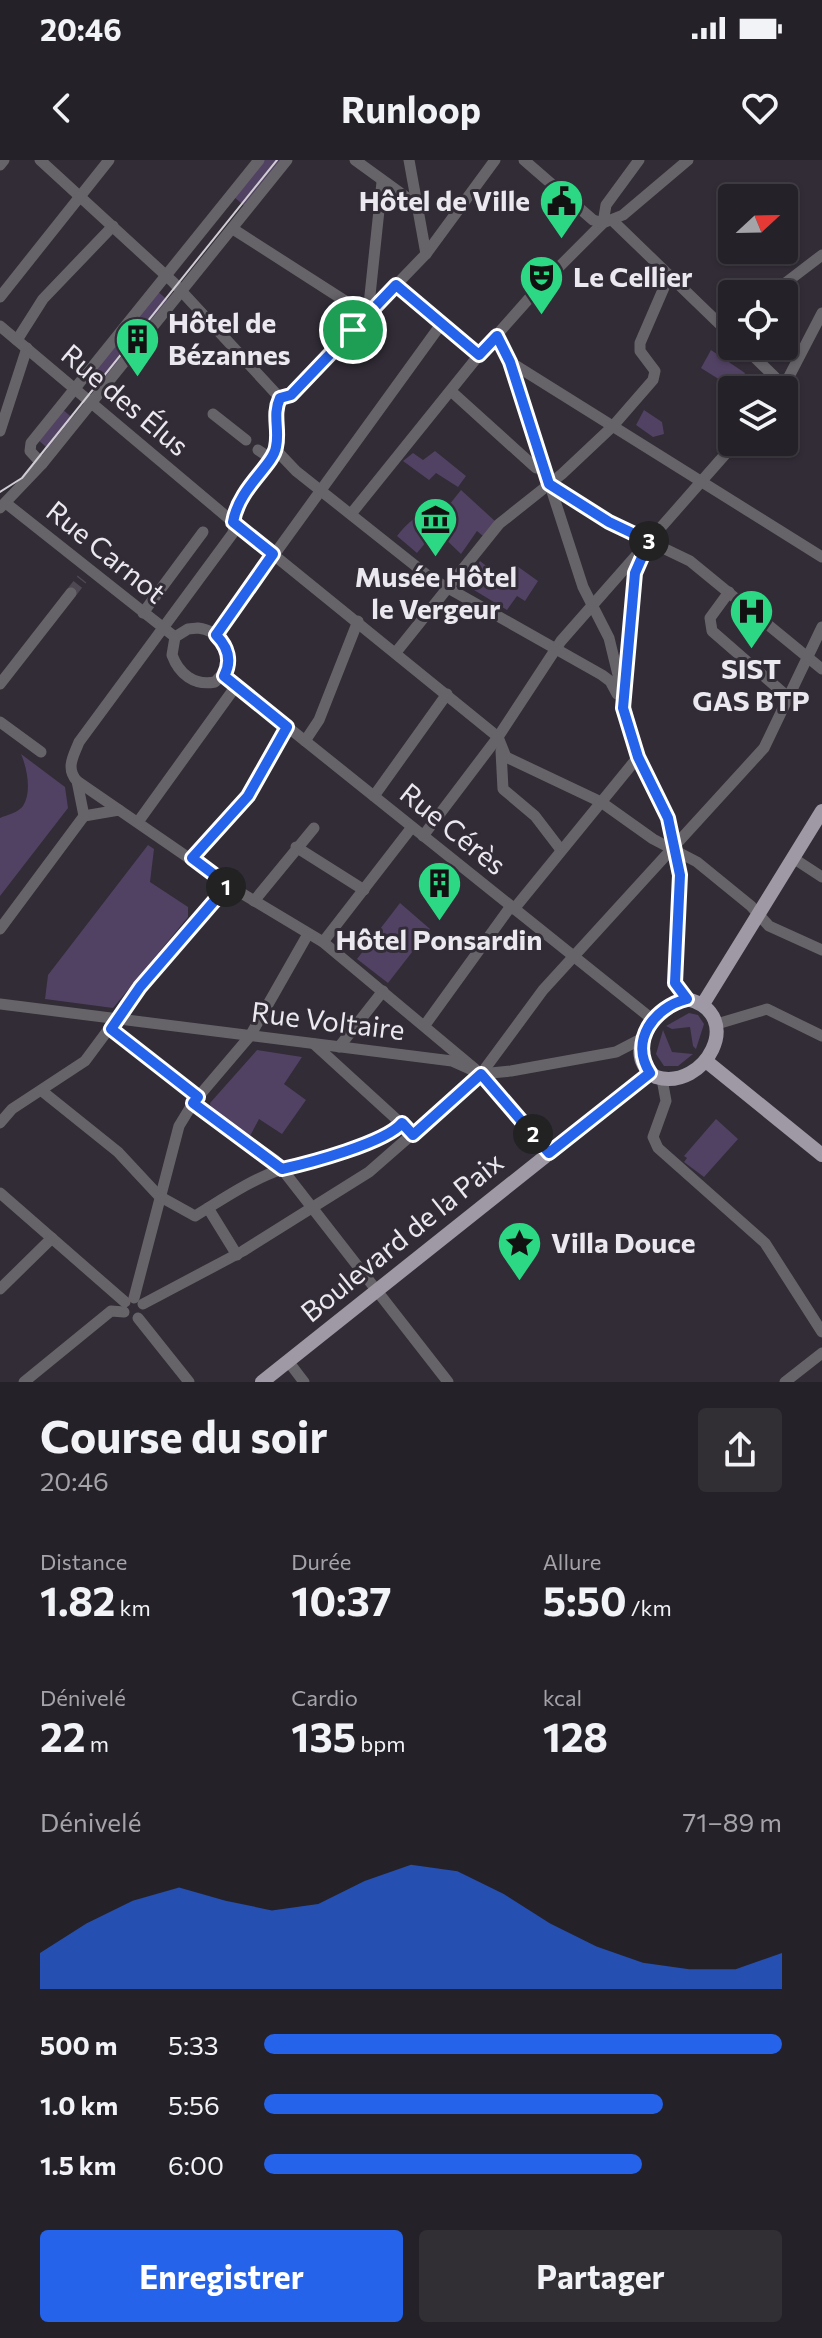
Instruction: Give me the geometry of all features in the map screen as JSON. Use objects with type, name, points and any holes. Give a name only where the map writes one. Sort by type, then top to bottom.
[{"type":"main road","points":[[703,1004],[822,811]]},
{"type":"main road","points":[[687,999],[703,1004],[717,1024],[712,1050],[706,1061],[684,1076],[656,1076],[642,1058],[643,1038],[652,1019],[669,1005],[687,999]]},
{"type":"main road","points":[[706,1061],[822,1155]]},
{"type":"main road","name":"Boulevard de la Paix","points":[[262,1382],[549,1153],[656,1076]]},
{"type":"street","points":[[0,165],[4,160]]},
{"type":"street","points":[[40,160],[164,272],[280,398]]},
{"type":"street","points":[[0,297],[109,160]]},
{"type":"street","points":[[42,464],[30,451],[31,443],[164,272],[259,160]]},
{"type":"street","points":[[3,506],[42,464],[287,160]]},
{"type":"street","points":[[355,160],[417,205]]},
{"type":"street","points":[[409,160],[426,254]]},
{"type":"street","points":[[84,816],[71,761],[79,742],[233,533],[237,503],[273,454],[275,408],[280,398],[291,395],[426,254],[495,160]]},
{"type":"street","points":[[524,160],[593,220],[608,223],[718,320]]},
{"type":"street","points":[[608,223],[606,205],[639,160]]},
{"type":"street","points":[[351,514],[479,355],[541,285],[608,223],[688,160]]},
{"type":"street","points":[[367,315],[382,182]]},
{"type":"street","points":[[0,431],[22,344],[43,299],[113,226]]},
{"type":"street","points":[[233,229],[367,315]]},
{"type":"street","points":[[789,280],[822,255]]},
{"type":"street","points":[[397,651],[499,524],[613,426],[653,380],[655,371],[640,351],[640,343],[669,276]]},
{"type":"street","points":[[396,285],[479,355]]},
{"type":"street","points":[[790,376],[822,313]]},
{"type":"street","points":[[216,635],[442,323]]},
{"type":"street","name":"Rue des Élus","points":[[0,326],[215,515],[233,522],[397,651],[499,742],[512,761],[601,802],[653,839],[697,862],[758,913],[769,926],[822,950]]},
{"type":"street","points":[[497,336],[510,362],[583,587],[609,638],[623,708],[638,757],[668,818],[680,875],[675,983],[687,999]]},
{"type":"street","points":[[757,360],[772,376]]},
{"type":"street","points":[[510,362],[822,557]]},
{"type":"street","points":[[452,392],[535,466],[544,467]]},
{"type":"street","points":[[213,414],[246,440]]},
{"type":"street","points":[[258,450],[281,459],[432,579],[451,586],[610,681],[623,708]]},
{"type":"street","points":[[423,836],[499,742],[556,648],[723,456]]},
{"type":"street","points":[[549,484],[609,522],[690,561],[822,669]]},
{"type":"street","name":"Rue Carnot","points":[[3,506],[85,575],[175,637]]},
{"type":"street","points":[[143,613],[203,532]]},
{"type":"street","points":[[623,708],[635,573],[649,541]]},
{"type":"street","points":[[729,592],[710,618],[712,631],[789,698]]},
{"type":"street","points":[[0,684],[69,595]]},
{"type":"street","points":[[305,741],[319,720],[358,621]]},
{"type":"street","points":[[24,1382],[111,1311],[237,1255],[369,1172],[481,1074],[543,990],[576,958],[764,748],[822,627]]},
{"type":"street","points":[[198,628],[216,635],[227,651],[228,668],[224,676],[205,684],[184,675],[172,655],[175,637],[198,628]]},
{"type":"street","name":"Rue Cérès","points":[[224,676],[652,1019]]},
{"type":"street","points":[[138,822],[236,686]]},
{"type":"street","points":[[374,796],[447,694]]},
{"type":"street","points":[[0,722],[41,752]]},
{"type":"street","points":[[192,858],[248,796],[287,727]]},
{"type":"street","points":[[499,742],[503,789],[535,816],[561,850]]},
{"type":"street","points":[[425,1025],[512,907],[638,757]]},
{"type":"street","points":[[74,776],[228,885],[323,942],[481,1074],[549,1153]]},
{"type":"street","points":[[0,929],[84,816],[119,810]]},
{"type":"street","points":[[323,942],[412,827]]},
{"type":"street","points":[[254,901],[314,828]]},
{"type":"street","points":[[296,847],[364,890]]},
{"type":"street","points":[[793,858],[822,877]]},
{"type":"street","points":[[0,1123],[12,1109],[77,1069],[228,885]]},
{"type":"street","points":[[189,1382],[138,1318],[129,1318],[159,1196],[179,1128],[196,1100],[250,1036],[308,934]]},
{"type":"street","points":[[339,1047],[383,991]]},
{"type":"street","name":"Rue Voltaire","points":[[0,1004],[114,1024],[250,1036],[442,1060],[481,1074],[616,1052],[643,1038]]},
{"type":"street","points":[[717,1024],[767,1009],[822,1036]]},
{"type":"street","points":[[114,1024],[196,1100],[282,1169],[448,1382]]},
{"type":"street","points":[[442,1060],[448,1053],[445,1042]]},
{"type":"street","points":[[314,1044],[413,1135]]},
{"type":"street","points":[[656,1076],[666,1101],[653,1137],[658,1148],[765,1243],[822,1332]]},
{"type":"street","points":[[42,1091],[118,1152],[159,1196],[195,1216],[245,1184],[356,1146],[396,1130],[402,1123]]},
{"type":"street","points":[[0,1193],[132,1304]]},
{"type":"street","points":[[208,1208],[237,1255]]},
{"type":"street","points":[[0,1289],[52,1238]]},
{"type":"street","points":[[785,1382],[822,1353]]},
{"type":"street","points":[[288,1361],[304,1382]]},
{"type":"shaded area","points":[[263,160],[285,160],[247,208],[234,197]]},
{"type":"shaded area","points":[[157,291],[170,302],[107,381],[94,370]]},
{"type":"shaded area","points":[[711,350],[718,355],[718,360],[726,360],[745,373],[743,376],[718,376],[718,379],[701,368]]},
{"type":"shaded area","points":[[62,409],[75,420],[51,451],[38,440]]},
{"type":"shaded area","points":[[644,410],[662,422],[664,434],[653,437],[636,425]]},
{"type":"shaded area","points":[[435,451],[466,476],[458,487],[436,473],[429,480],[403,461],[413,453],[423,460]]},
{"type":"shaded area","points":[[461,490],[496,522],[483,536],[477,531],[461,554],[436,530],[417,553],[397,536],[440,499],[449,505]]},
{"type":"shaded area","points":[[480,561],[507,582],[517,566],[538,581],[525,601],[517,596],[507,610],[464,584]]},
{"type":"shaded area","points":[[21,754],[65,787],[68,808],[0,896],[0,818],[21,808],[27,794],[27,773]]},
{"type":"shaded area","points":[[148,845],[154,849],[150,882],[188,907],[188,917],[113,1008],[45,999],[48,975]]},
{"type":"shaded area","points":[[400,903],[430,929],[388,983],[357,959]]},
{"type":"shaded area","points":[[689,1013],[698,1015],[704,1024],[696,1049],[690,1027],[672,1029],[666,1026]]},
{"type":"shaded area","points":[[663,1030],[672,1052],[693,1054],[678,1066],[664,1066],[656,1054]]},
{"type":"shaded area","points":[[257,1050],[302,1057],[284,1084],[306,1100],[282,1134],[259,1119],[250,1136],[211,1109],[210,1103]]},
{"type":"shaded area","points":[[716,1119],[738,1139],[704,1177],[684,1162],[687,1158],[684,1156]]},
{"type":"tunnel","points":[[71,593],[82,579]]},
{"type":"tram line","points":[[0,492],[22,478],[277,160]]},
{"type":"place","name":"Hôtel de Ville","points":[[561,240]]},
{"type":"place","name":"Le Cellier","points":[[542,316]]},
{"type":"place","name":"Hôtel de Bézannes","points":[[137,378]]},
{"type":"place","name":"Musée Hôtel le Vergeur","points":[[436,559]]},
{"type":"place","name":"SIST GAS BTP","points":[[751,651]]},
{"type":"place","name":"Hôtel Ponsardin","points":[[439,922]]},
{"type":"place","name":"Villa Douce","points":[[520,1282]]},
{"type":"route","points":[[396,285],[479,355],[497,336],[510,362],[549,484],[609,522],[649,541],[635,573],[623,708],[638,757],[668,818],[680,875],[675,983],[687,999],[669,1005],[652,1019],[647,1029],[641,1048],[644,1064],[650,1073],[549,1153],[481,1074],[413,1135],[402,1123],[396,1130],[356,1146],[282,1169],[275,1160],[193,1103],[198,1097],[111,1029],[140,987],[228,885],[192,858],[248,796],[287,727],[224,676],[228,668],[227,651],[216,635],[273,554],[233,522],[237,503],[276,450],[275,408],[280,398],[291,395],[353,330],[396,285]]}]
